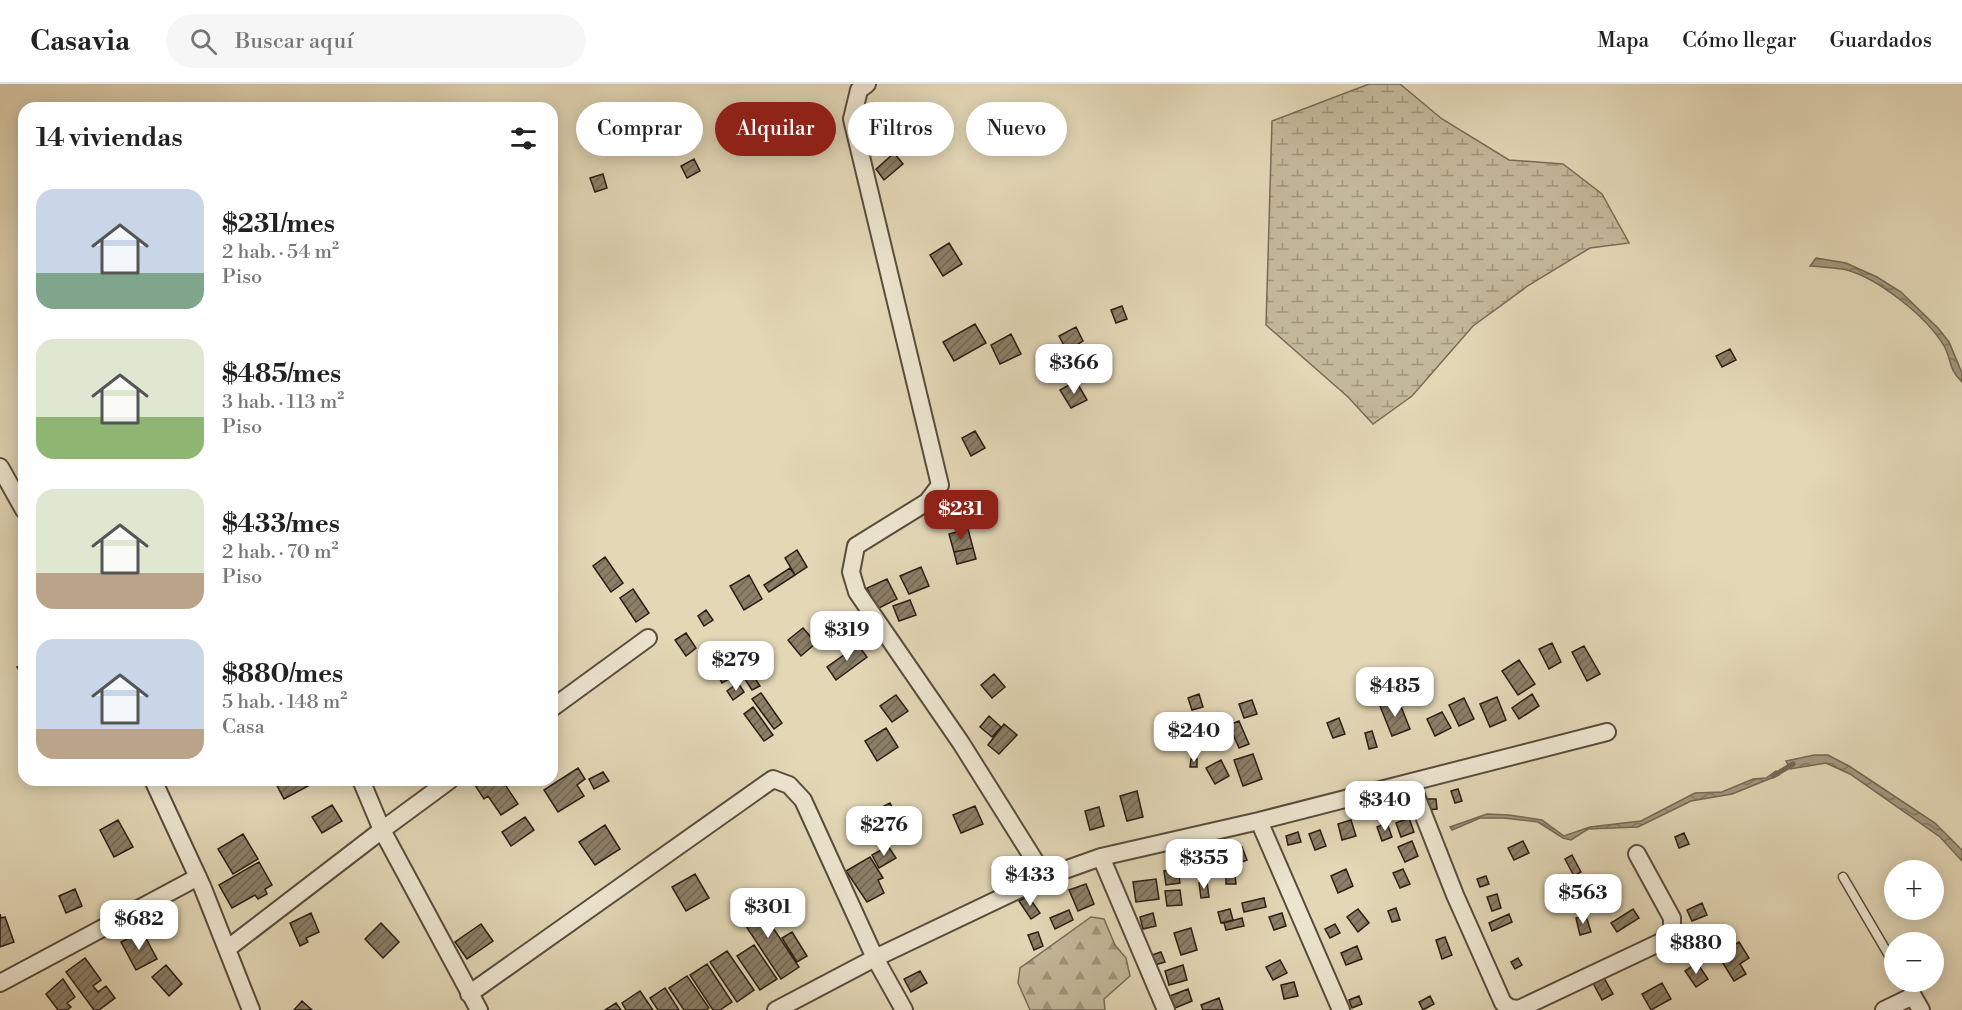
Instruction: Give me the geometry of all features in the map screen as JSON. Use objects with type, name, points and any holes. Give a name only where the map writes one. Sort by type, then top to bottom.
[{"type":"street","points":[[867,84],[859,90],[852,119],[940,485],[927,502],[856,546],[851,572],[857,592],[961,742],[1045,877]]},
{"type":"street","points":[[0,467],[18,499]]},
{"type":"street","points":[[558,704],[648,638]]},
{"type":"street","points":[[776,1010],[875,958],[1045,877],[1101,857],[1259,821],[1607,732]]},
{"type":"street","points":[[469,994],[773,779],[789,785],[802,800],[875,958],[904,1010]]},
{"type":"street","points":[[1411,783],[1455,895],[1503,1003],[1510,1008],[1519,1008],[1663,941],[1672,930],[1672,918],[1637,854]]},
{"type":"street","points":[[156,786],[198,877],[251,1010]]},
{"type":"street","points":[[364,786],[382,830],[479,1010]]},
{"type":"street","points":[[227,949],[442,786]]},
{"type":"street","points":[[1259,821],[1341,1010]]},
{"type":"street","points":[[1101,857],[1167,1010]]},
{"type":"street","points":[[0,983],[198,877]]},
{"type":"street","points":[[1884,1010],[1913,996]]},
{"type":"lane","points":[[1843,877],[1884,947]]},
{"type":"green space","points":[[1369,84],[1400,84],[1442,119],[1509,160],[1563,164],[1602,194],[1629,243],[1590,248],[1529,285],[1473,326],[1412,396],[1373,424],[1348,397],[1266,325],[1272,121]]},
{"type":"green space","points":[[1091,917],[1104,919],[1115,945],[1126,958],[1130,976],[1104,999],[1105,1010],[1030,1010],[1018,983],[1020,968]]},
{"type":"water","points":[[1816,258],[1846,263],[1877,277],[1901,292],[1949,342],[1962,373],[1962,382],[1952,369],[1944,346],[1936,335],[1901,300],[1873,282],[1847,270],[1810,266]]},
{"type":"water","points":[[1814,755],[1828,755],[1849,766],[1935,823],[1962,850],[1962,861],[1940,837],[1850,774],[1826,763],[1790,769],[1786,761]]},
{"type":"water","points":[[1776,771],[1779,775],[1732,794],[1691,801],[1638,827],[1588,829],[1571,840],[1563,838],[1538,822],[1504,818],[1480,818],[1452,830],[1450,827],[1487,814],[1509,815],[1542,820],[1564,836],[1590,827],[1641,821],[1695,793],[1722,792],[1753,779],[1766,778]]},
{"type":"building","points":[[891,156],[896,156],[903,164],[884,180],[876,169]]},
{"type":"building","points":[[694,159],[700,171],[687,178],[681,166]]},
{"type":"building","points":[[603,174],[607,188],[595,192],[590,178]]},
{"type":"building","points":[[949,243],[962,264],[943,276],[930,255]]},
{"type":"building","points":[[1122,306],[1127,319],[1116,323],[1111,310]]},
{"type":"building","points":[[975,324],[986,343],[954,361],[943,342]]},
{"type":"building","points":[[1076,327],[1083,341],[1067,351],[1059,336]]},
{"type":"building","points":[[1011,334],[1021,354],[1000,364],[991,345]]},
{"type":"building","points":[[1730,349],[1736,360],[1722,367],[1716,356]]},
{"type":"building","points":[[1076,381],[1087,400],[1071,408],[1060,390]]},
{"type":"building","points":[[975,431],[985,448],[971,456],[962,438]]},
{"type":"building","points":[[968,529],[973,548],[954,552],[949,534]]},
{"type":"building","points":[[973,548],[976,559],[957,564],[954,552]]},
{"type":"building","points":[[797,550],[807,567],[795,575],[785,558]]},
{"type":"building","points":[[605,557],[623,583],[611,592],[593,566]]},
{"type":"building","points":[[921,567],[929,586],[909,594],[900,576]]},
{"type":"building","points":[[790,568],[795,575],[769,592],[764,585]]},
{"type":"building","points":[[749,575],[762,599],[744,610],[730,586]]},
{"type":"building","points":[[887,579],[897,599],[877,609],[867,588]]},
{"type":"building","points":[[633,589],[649,613],[636,622],[620,598]]},
{"type":"building","points":[[910,600],[916,615],[899,621],[893,606]]},
{"type":"building","points":[[706,610],[713,620],[704,626],[698,616]]},
{"type":"building","points":[[803,628],[816,643],[801,656],[788,640]]},
{"type":"building","points":[[686,633],[696,648],[686,656],[675,640]]},
{"type":"building","points":[[1552,643],[1561,662],[1549,669],[1539,649]]},
{"type":"building","points":[[858,645],[867,657],[836,680],[827,667]]},
{"type":"building","points":[[1584,646],[1600,674],[1587,681],[1572,652]]},
{"type":"building","points":[[737,651],[760,686],[752,690],[730,656]]},
{"type":"building","points":[[1519,660],[1535,684],[1518,695],[1502,671]]},
{"type":"building","points":[[722,661],[731,678],[722,683],[713,666]]},
{"type":"building","points":[[994,674],[1005,687],[992,698],[981,685]]},
{"type":"building","points":[[738,683],[744,692],[733,700],[727,691]]},
{"type":"building","points":[[761,693],[782,723],[774,729],[752,699]]},
{"type":"building","points":[[1199,694],[1203,707],[1192,710],[1188,698]]},
{"type":"building","points":[[1532,694],[1539,706],[1519,719],[1512,708]]},
{"type":"building","points":[[896,695],[908,711],[892,722],[880,706]]},
{"type":"building","points":[[1497,697],[1506,720],[1490,727],[1480,704]]},
{"type":"building","points":[[1464,698],[1474,719],[1459,726],[1449,705]]},
{"type":"building","points":[[1398,699],[1410,729],[1392,736],[1380,706]]},
{"type":"building","points":[[1252,700],[1257,714],[1244,718],[1239,704]]},
{"type":"building","points":[[753,707],[773,735],[764,741],[744,714]]},
{"type":"building","points":[[1442,712],[1451,728],[1435,736],[1427,719]]},
{"type":"building","points":[[989,716],[1001,727],[992,737],[980,727]]},
{"type":"building","points":[[1339,718],[1345,734],[1333,738],[1327,723]]},
{"type":"building","points":[[1239,721],[1249,744],[1239,748],[1229,725]]},
{"type":"building","points":[[1004,724],[1017,735],[999,754],[988,745]]},
{"type":"building","points":[[886,728],[898,747],[877,761],[865,741]]},
{"type":"building","points":[[1372,731],[1377,747],[1369,749],[1365,733]]},
{"type":"building","points":[[1253,754],[1262,779],[1243,786],[1234,760]]},
{"type":"building","points":[[1191,759],[1197,759],[1197,767],[1190,767]]},
{"type":"building","points":[[1221,760],[1229,776],[1215,784],[1206,768]]},
{"type":"building","points":[[578,768],[585,779],[577,785],[584,796],[558,812],[544,790],[550,786],[558,786],[558,781]]},
{"type":"building","points":[[603,772],[609,781],[594,789],[589,779]]},
{"type":"building","points":[[277,786],[308,786],[284,799]]},
{"type":"building","points":[[476,786],[506,786],[518,804],[501,815],[488,796],[484,799]]},
{"type":"building","points":[[1458,789],[1462,801],[1455,803],[1451,791]]},
{"type":"building","points":[[1137,791],[1143,817],[1127,821],[1120,796]]},
{"type":"building","points":[[1427,799],[1436,799],[1437,809],[1428,810]]},
{"type":"building","points":[[890,803],[898,820],[884,826],[876,810]]},
{"type":"building","points":[[332,805],[342,821],[322,833],[312,817]]},
{"type":"building","points":[[975,806],[983,824],[961,833],[953,815]]},
{"type":"building","points":[[1099,807],[1104,826],[1090,830],[1085,811]]},
{"type":"building","points":[[525,817],[534,830],[511,846],[502,832]]},
{"type":"building","points":[[1409,818],[1414,832],[1401,837],[1396,823]]},
{"type":"building","points":[[118,820],[133,847],[114,857],[100,830]]},
{"type":"building","points":[[1351,820],[1356,836],[1342,840],[1338,824]]},
{"type":"building","points":[[1387,823],[1392,837],[1382,841],[1377,827]]},
{"type":"building","points":[[605,825],[620,849],[595,865],[579,842]]},
{"type":"building","points":[[1320,830],[1326,846],[1315,850],[1309,834]]},
{"type":"building","points":[[1298,832],[1301,842],[1288,845],[1286,836]]},
{"type":"building","points":[[1684,833],[1689,844],[1679,848],[1675,837]]},
{"type":"building","points":[[243,834],[258,859],[233,874],[218,849]]},
{"type":"building","points":[[1412,841],[1418,856],[1405,862],[1398,847]]},
{"type":"building","points":[[1523,841],[1529,853],[1514,860],[1508,848]]},
{"type":"building","points":[[888,846],[896,858],[879,868],[872,855]]},
{"type":"building","points":[[1242,847],[1247,860],[1233,865],[1228,853]]},
{"type":"building","points":[[1572,855],[1581,872],[1574,876],[1565,859]]},
{"type":"building","points":[[870,857],[883,878],[878,880],[884,893],[867,902],[846,871]]},
{"type":"building","points":[[259,862],[272,885],[265,889],[267,894],[258,899],[255,895],[232,908],[219,885]]},
{"type":"building","points":[[1178,869],[1180,883],[1166,885],[1164,871]]},
{"type":"building","points":[[1346,869],[1353,886],[1338,893],[1331,876]]},
{"type":"building","points":[[1403,869],[1410,884],[1400,888],[1393,873]]},
{"type":"building","points":[[695,874],[709,898],[686,911],[672,887]]},
{"type":"building","points":[[1235,876],[1236,884],[1226,884],[1226,877]]},
{"type":"building","points":[[1486,876],[1489,884],[1480,887],[1477,879]]},
{"type":"building","points":[[1609,876],[1614,886],[1601,892],[1597,882]]},
{"type":"building","points":[[1156,879],[1159,899],[1136,902],[1133,882]]},
{"type":"building","points":[[1207,882],[1209,897],[1201,898],[1199,883]]},
{"type":"building","points":[[1086,884],[1094,904],[1078,911],[1069,890]]},
{"type":"building","points":[[75,889],[82,906],[66,913],[59,896]]},
{"type":"building","points":[[1180,890],[1182,905],[1167,906],[1165,891]]},
{"type":"building","points":[[1497,894],[1501,908],[1492,911],[1487,897]]},
{"type":"building","points":[[1028,896],[1040,913],[1031,919],[1019,901]]},
{"type":"building","points":[[1264,898],[1266,907],[1244,912],[1242,903]]},
{"type":"building","points":[[754,899],[799,967],[781,979],[736,911]]},
{"type":"building","points":[[1702,903],[1707,915],[1692,921],[1687,910]]},
{"type":"building","points":[[1396,908],[1400,920],[1392,922],[1388,911]]},
{"type":"building","points":[[1230,909],[1233,920],[1221,923],[1218,912]]},
{"type":"building","points":[[1358,909],[1369,923],[1358,932],[1347,917]]},
{"type":"building","points":[[1633,909],[1639,918],[1617,932],[1611,923]]},
{"type":"building","points":[[1069,910],[1073,920],[1055,929],[1050,918]]},
{"type":"building","points":[[311,913],[319,932],[306,938],[308,942],[300,946],[290,923]]},
{"type":"building","points":[[1153,913],[1156,926],[1143,929],[1140,917]]},
{"type":"building","points":[[1282,913],[1286,926],[1274,930],[1269,917]]},
{"type":"building","points":[[0,914],[1,918],[5,917],[14,942],[0,947]]},
{"type":"building","points":[[1509,914],[1512,922],[1492,931],[1489,923]]},
{"type":"building","points":[[1586,916],[1591,932],[1580,935],[1576,918]]},
{"type":"building","points":[[1242,918],[1244,926],[1226,930],[1224,923]]},
{"type":"building","points":[[381,923],[399,942],[383,958],[365,939]]},
{"type":"building","points":[[481,924],[493,941],[467,959],[455,942]]},
{"type":"building","points":[[1335,924],[1340,933],[1330,938],[1325,929]]},
{"type":"building","points":[[1721,927],[1728,940],[1715,947],[1708,935]]},
{"type":"building","points":[[1191,928],[1197,950],[1181,955],[1174,933]]},
{"type":"building","points":[[142,931],[157,959],[136,970],[121,942]]},
{"type":"building","points":[[792,932],[807,956],[797,962],[782,938]]},
{"type":"building","points":[[1038,932],[1043,946],[1034,950],[1028,935]]},
{"type":"building","points":[[1445,937],[1452,955],[1442,959],[1436,940]]},
{"type":"building","points":[[1739,942],[1749,958],[1740,964],[1746,974],[1734,981],[1718,955]]},
{"type":"building","points":[[754,945],[777,979],[760,990],[737,956]]},
{"type":"building","points":[[1357,946],[1362,959],[1346,965],[1341,953]]},
{"type":"building","points":[[727,951],[754,990],[737,1002],[710,962]]},
{"type":"building","points":[[1161,952],[1165,962],[1155,965],[1152,955]]},
{"type":"building","points":[[85,958],[101,980],[93,986],[98,992],[106,986],[115,998],[99,1010],[94,1010],[66,972]]},
{"type":"building","points":[[1518,958],[1522,965],[1515,969],[1511,962]]},
{"type":"building","points":[[1280,960],[1287,973],[1273,980],[1266,967]]},
{"type":"building","points":[[1697,963],[1708,979],[1696,987],[1685,971]]},
{"type":"building","points":[[707,964],[732,1002],[720,1010],[713,1010],[690,975]]},
{"type":"building","points":[[166,965],[182,984],[169,996],[152,977]]},
{"type":"building","points":[[1183,965],[1187,980],[1169,985],[1165,971]]},
{"type":"building","points":[[920,971],[927,983],[911,992],[904,979]]},
{"type":"building","points":[[687,976],[709,1008],[706,1010],[684,1010],[669,988]]},
{"type":"building","points":[[1603,976],[1613,994],[1602,1000],[1592,981]]},
{"type":"building","points":[[63,979],[75,997],[67,1003],[71,1007],[67,1010],[58,1010],[46,994]]},
{"type":"building","points":[[1294,982],[1298,996],[1284,999],[1281,985]]},
{"type":"building","points":[[1662,983],[1671,999],[1651,1010],[1642,994]]},
{"type":"building","points":[[665,988],[679,1010],[658,1010],[650,998]]},
{"type":"building","points":[[1188,989],[1192,1001],[1175,1008],[1170,996]]},
{"type":"building","points":[[640,991],[653,1010],[626,1010],[622,1003]]},
{"type":"building","points":[[1359,996],[1362,1004],[1352,1008],[1349,1000]]},
{"type":"building","points":[[1430,996],[1434,1004],[1423,1010],[1419,1002]]},
{"type":"building","points":[[1219,998],[1223,1010],[1203,1010],[1201,1005]]},
{"type":"building","points":[[302,1001],[312,1010],[294,1010]]},
{"type":"building","points":[[616,1003],[621,1010],[605,1010]]},
{"type":"waterway","points":[[1773,776],[1793,764]]}]
